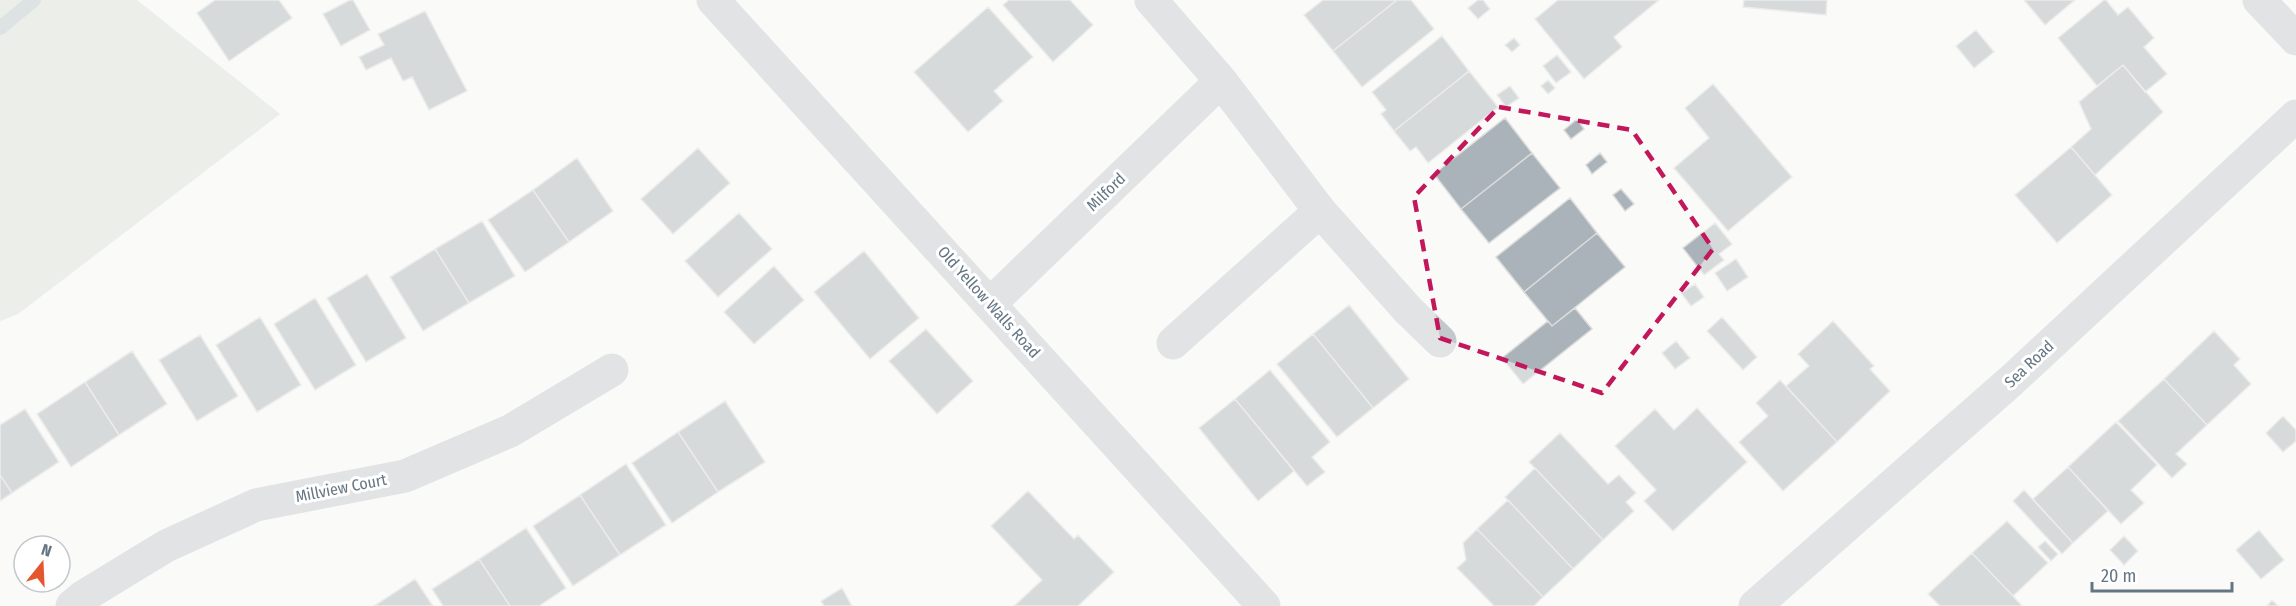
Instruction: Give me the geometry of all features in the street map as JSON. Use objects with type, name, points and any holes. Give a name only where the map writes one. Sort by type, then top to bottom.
[{"type":"street","name":"Old Yellow Walls Road","points":[[713,0],[991,303],[1264,606]]},
{"type":"street","points":[[1151,0],[1221,81],[1320,211],[1408,310],[1440,341]]},
{"type":"street","points":[[2259,0],[2296,39]]},
{"type":"street","name":"Milford","points":[[991,303],[1221,81]]},
{"type":"street","name":"Sea Road","points":[[1755,606],[2012,380],[2296,116]]},
{"type":"street","points":[[1173,343],[1320,211]]},
{"type":"street","name":"Millview Court","points":[[72,606],[84,596],[166,546],[255,505],[405,476],[510,431],[612,370]]},
{"type":"highlighted area","points":[[1499,107],[1632,130],[1713,249],[1602,393],[1440,338],[1414,197]]},
{"type":"shaded area","points":[[0,0],[137,0],[280,114],[18,314],[0,321]]},
{"type":"building","points":[[215,0],[279,0],[292,18],[229,61],[197,13]]},
{"type":"building","points":[[353,0],[370,30],[341,46],[323,14]]},
{"type":"building","points":[[1009,0],[1070,0],[1093,25],[1053,62],[1003,5]]},
{"type":"building","points":[[1323,0],[1397,0],[1333,51],[1304,15]]},
{"type":"building","points":[[1397,0],[1411,0],[1434,29],[1362,87],[1333,51]]},
{"type":"building","points":[[1478,0],[1483,0],[1490,9],[1478,19],[1468,8]]},
{"type":"building","points":[[1558,0],[1659,0],[1614,37],[1622,47],[1584,79],[1535,19]]},
{"type":"building","points":[[1744,0],[1827,0],[1826,15],[1743,7]]},
{"type":"building","points":[[2024,0],[2075,0],[2045,25]]},
{"type":"building","points":[[2104,0],[2118,15],[2128,7],[2154,38],[2144,47],[2167,74],[2145,92],[2123,65],[2097,86],[2058,38]]},
{"type":"building","points":[[988,7],[1033,57],[994,91],[1003,101],[968,132],[914,72]]},
{"type":"building","points":[[425,11],[467,91],[429,110],[412,77],[403,81],[391,58],[366,70],[359,57],[384,45],[378,34]]},
{"type":"building","points":[[1976,30],[1994,52],[1974,68],[1956,46]]},
{"type":"building","points":[[1442,36],[1469,71],[1394,131],[1381,114],[1386,110],[1372,92]]},
{"type":"building","points":[[1514,38],[1520,45],[1512,52],[1505,45]]},
{"type":"building","points":[[1557,55],[1571,72],[1556,83],[1543,66]]},
{"type":"building","points":[[2123,65],[2163,112],[2095,175],[2071,147],[2091,129],[2079,102]]},
{"type":"building","points":[[1469,71],[1498,107],[1428,163],[1416,147],[1410,151],[1394,131]]},
{"type":"building","points":[[1548,80],[1555,88],[1548,94],[1541,86]]},
{"type":"building","points":[[1713,84],[1792,177],[1728,231],[1674,168],[1709,138],[1685,108]]},
{"type":"building","points":[[1510,86],[1519,98],[1506,107],[1497,95]]},
{"type":"building","points":[[1505,118],[1532,153],[1461,209],[1434,174]]},
{"type":"building","points":[[1577,119],[1584,129],[1571,139],[1564,130]]},
{"type":"building","points":[[2071,147],[2112,195],[2057,243],[2015,195]]},
{"type":"building","points":[[698,148],[730,183],[673,234],[641,199]]},
{"type":"building","points":[[1532,153],[1560,188],[1489,243],[1461,209]]},
{"type":"building","points":[[1600,153],[1607,162],[1592,174],[1586,165]]},
{"type":"building","points":[[577,158],[613,211],[569,242],[533,190]]},
{"type":"building","points":[[1621,189],[1634,204],[1625,211],[1613,195]]},
{"type":"building","points":[[533,190],[569,242],[525,272],[488,220]]},
{"type":"building","points":[[1570,198],[1597,233],[1524,292],[1496,257]]},
{"type":"building","points":[[739,213],[772,249],[718,297],[685,261]]},
{"type":"building","points":[[482,221],[515,276],[469,303],[435,249]]},
{"type":"building","points":[[1715,223],[1732,244],[1719,254],[1724,260],[1704,275],[1683,248]]},
{"type":"building","points":[[1597,233],[1625,267],[1552,326],[1524,292]]},
{"type":"building","points":[[435,249],[469,303],[423,331],[390,277]]},
{"type":"building","points":[[864,251],[919,318],[870,359],[814,292]]},
{"type":"building","points":[[1736,259],[1748,277],[1727,291],[1715,273]]},
{"type":"building","points":[[774,266],[804,300],[754,344],[724,312]]},
{"type":"building","points":[[367,274],[406,338],[366,362],[327,298]]},
{"type":"building","points":[[1695,284],[1704,297],[1691,306],[1681,293]]},
{"type":"building","points":[[315,298],[356,365],[315,390],[274,324]]},
{"type":"building","points":[[1349,305],[1409,379],[1373,408],[1313,334]]},
{"type":"building","points":[[1575,308],[1592,329],[1523,384],[1502,358],[1548,321],[1552,326]]},
{"type":"building","points":[[260,317],[301,385],[257,412],[216,345]]},
{"type":"building","points":[[1722,317],[1757,357],[1743,370],[1707,331]]},
{"type":"building","points":[[1833,321],[1874,366],[1870,369],[1890,391],[1837,442],[1786,386],[1809,366],[1798,354]]},
{"type":"building","points":[[926,329],[973,381],[937,414],[889,361]]},
{"type":"building","points":[[2214,331],[2240,359],[2234,365],[2251,384],[2207,425],[2164,379]]},
{"type":"building","points":[[1313,334],[1373,408],[1337,437],[1277,364]]},
{"type":"building","points":[[200,335],[238,396],[197,421],[159,360]]},
{"type":"building","points":[[1676,341],[1690,358],[1675,369],[1662,353]]},
{"type":"building","points":[[132,351],[167,404],[119,435],[85,382]]},
{"type":"building","points":[[1270,370],[1330,442],[1312,457],[1325,472],[1307,486],[1235,399]]},
{"type":"building","points":[[2164,379],[2207,425],[2176,454],[2187,464],[2172,478],[2118,421]]},
{"type":"building","points":[[1780,380],[1837,442],[1783,491],[1739,442],[1768,416],[1756,403]]},
{"type":"building","points":[[85,382],[119,435],[71,467],[37,414]]},
{"type":"building","points":[[1235,399],[1294,471],[1258,501],[1199,428]]},
{"type":"building","points":[[725,401],[765,462],[718,492],[678,432]]},
{"type":"building","points":[[1697,408],[1747,462],[1673,531],[1644,501],[1656,490],[1615,446],[1655,409],[1674,430]]},
{"type":"building","points":[[25,409],[59,462],[12,493],[0,475],[0,425]]},
{"type":"building","points":[[2283,416],[2296,430],[2296,441],[2283,452],[2266,433]]},
{"type":"building","points":[[2116,422],[2157,465],[2131,490],[2144,503],[2121,524],[2068,467]]},
{"type":"building","points":[[678,432],[718,492],[672,523],[632,463]]},
{"type":"building","points":[[1560,433],[1608,484],[1619,475],[1636,493],[1626,502],[1634,511],[1603,540],[1529,462]]},
{"type":"building","points":[[626,464],[666,525],[620,555],[580,495]]},
{"type":"building","points":[[2068,467],[2108,511],[2073,543],[2033,499]]},
{"type":"building","points":[[1535,468],[1603,540],[1573,569],[1505,497]]},
{"type":"building","points":[[0,475],[12,493],[0,501]]},
{"type":"building","points":[[2024,490],[2073,543],[2062,554],[2013,501]]},
{"type":"building","points":[[1028,491],[1074,539],[1078,535],[1114,572],[1078,606],[1014,606],[1042,580],[991,526]]},
{"type":"building","points":[[580,495],[620,555],[573,586],[533,526]]},
{"type":"building","points":[[1508,500],[1573,569],[1543,597],[1477,529]]},
{"type":"building","points":[[2007,521],[2048,563],[2013,596],[1972,553]]},
{"type":"building","points":[[526,528],[566,588],[539,606],[510,606],[479,559]]},
{"type":"building","points":[[1477,529],[1543,597],[1534,606],[1494,606],[1457,568],[1466,560],[1463,543]]},
{"type":"building","points":[[2259,530],[2284,560],[2261,579],[2236,550]]},
{"type":"building","points":[[2124,536],[2138,551],[2124,565],[2110,550]]},
{"type":"building","points":[[2045,541],[2058,554],[2051,561],[2038,547]]},
{"type":"building","points":[[1972,553],[2022,606],[1940,606],[1928,594]]},
{"type":"building","points":[[479,559],[510,606],[443,606],[432,589]]},
{"type":"building","points":[[415,579],[433,606],[374,606]]},
{"type":"building","points":[[842,588],[852,606],[824,606],[821,601]]},
{"type":"building","points":[[2272,600],[2278,606],[2267,606]]},
{"type":"waterway","points":[[0,28],[34,0]]}]
